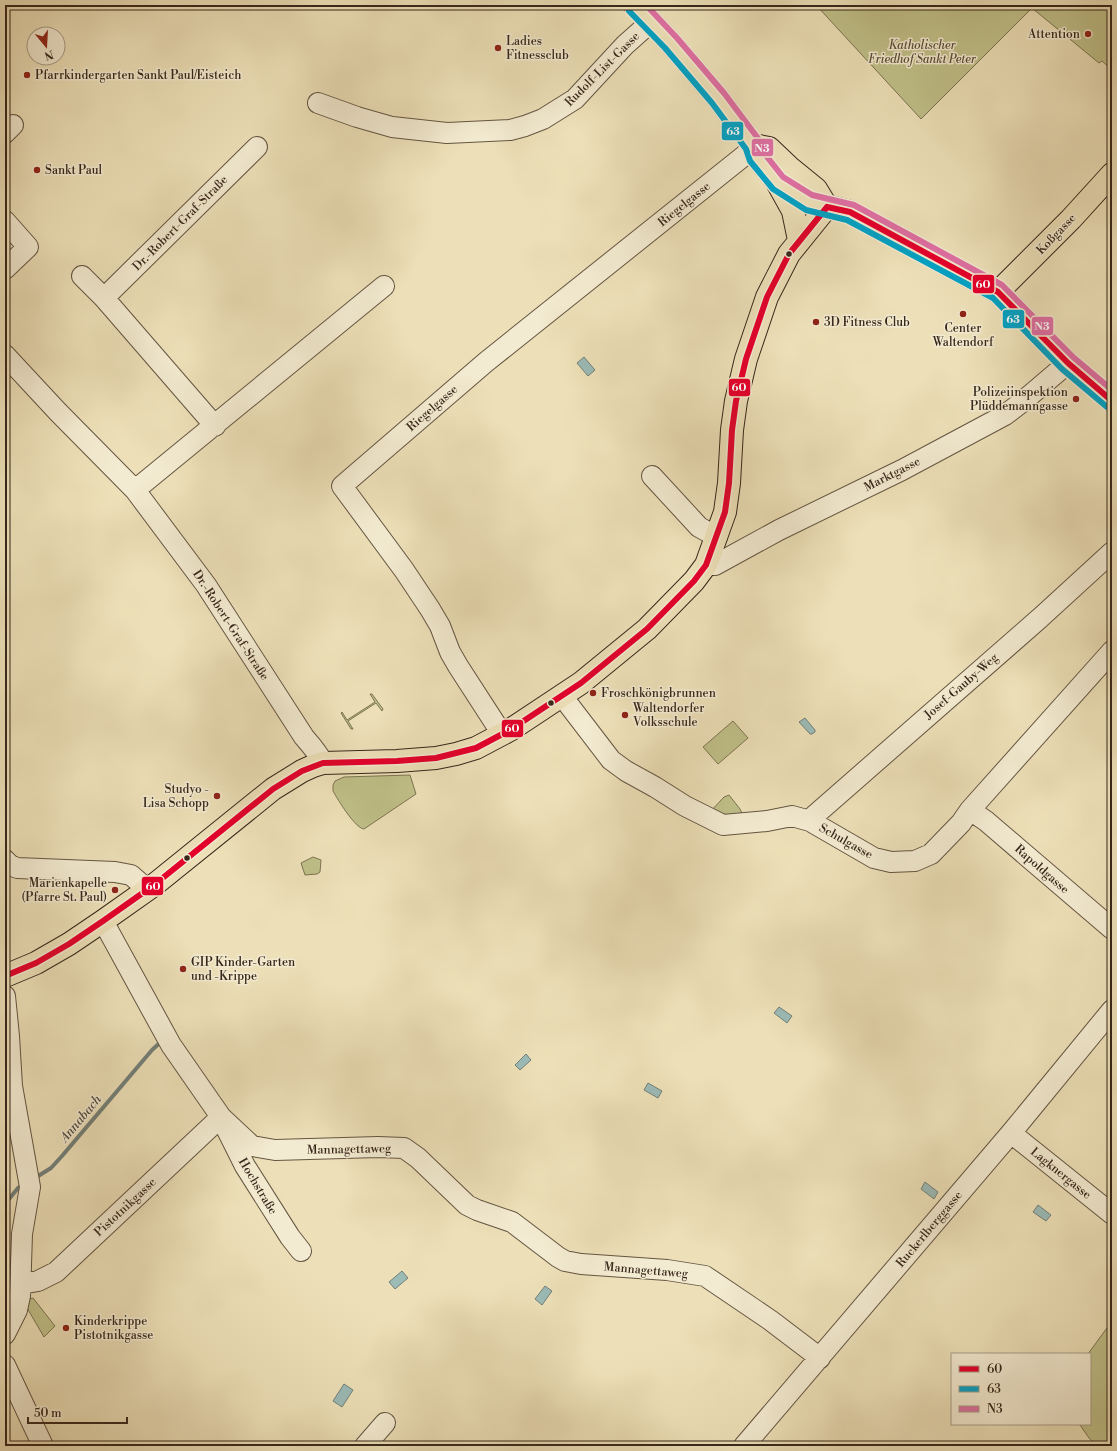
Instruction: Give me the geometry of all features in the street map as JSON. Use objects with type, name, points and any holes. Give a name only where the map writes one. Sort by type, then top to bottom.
[{"type":"main road","points":[[636,5],[652,21],[718,98],[753,145],[757,157],[778,183],[793,212],[799,240]]},
{"type":"main road","points":[[753,145],[769,148],[816,189],[827,207]]},
{"type":"main road","name":"Koßgasse","points":[[998,292],[1071,219],[1112,174]]},
{"type":"main road","points":[[778,183],[809,202],[850,212],[998,292],[1068,363],[1112,401]]},
{"type":"main road","points":[[5,976],[36,963],[69,944],[103,921],[187,859],[273,789],[302,771],[313,766],[323,764],[397,762],[436,758],[476,748],[502,734],[581,683],[646,629],[679,598],[706,566],[725,512],[734,417],[746,359],[767,297],[789,254],[827,207]]},
{"type":"street","name":"Rudolf-List-Gasse","points":[[318,103],[356,117],[392,127],[447,133],[510,130],[543,120],[574,99],[625,45],[652,21]]},
{"type":"street","name":"Riegelgasse","points":[[502,734],[455,660],[440,626],[430,609],[404,570],[342,486],[486,362],[745,155],[753,145]]},
{"type":"street","name":"Dr.-Robert-Graf-Straße","points":[[104,298],[257,147]]},
{"type":"street","points":[[5,221],[28,247],[5,269]]},
{"type":"street","points":[[82,276],[104,298],[215,426]]},
{"type":"street","points":[[135,490],[384,286]]},
{"type":"street","name":"Dr.-Robert-Graf-Straße","points":[[5,355],[58,412],[135,490],[206,585],[304,737],[319,754],[323,764]]},
{"type":"street","name":"Marktgasse","points":[[706,566],[715,566],[780,530],[902,470],[1005,415],[1068,363]]},
{"type":"street","points":[[652,476],[699,527],[717,537]]},
{"type":"street","name":"Josef-Gauby-Weg","points":[[810,821],[1040,618],[1112,552]]},
{"type":"street","name":"Schulgasse","points":[[562,696],[611,760],[626,771],[656,786],[686,806],[722,825],[767,821],[792,816],[810,821],[874,858],[891,862],[915,861],[932,854],[1112,651]]},
{"type":"street","name":"Rapoldgasse","points":[[970,810],[986,821],[1112,929]]},
{"type":"street","points":[[5,860],[10,865],[17,868],[115,872],[131,875],[147,890]]},
{"type":"street","name":"Mannagettaweg","points":[[103,921],[171,1046],[221,1117],[252,1146],[275,1150],[378,1147],[404,1148],[418,1158],[467,1205],[512,1222],[550,1253],[565,1261],[580,1264],[667,1270],[705,1276],[770,1320],[820,1358]]},
{"type":"street","points":[[5,996],[7,1038],[16,1117],[29,1180],[22,1234],[21,1284],[17,1310],[5,1334]]},
{"type":"street","name":"Ruckerlberggasse","points":[[744,1446],[1011,1133],[1112,1010]]},
{"type":"street","name":"Hochstraße","points":[[221,1117],[245,1166],[290,1237],[302,1251]]},
{"type":"street","name":"Pistotnikgasse","points":[[21,1284],[38,1281],[56,1272],[221,1117]]},
{"type":"street","name":"Lagknergasse","points":[[1011,1133],[1112,1214]]},
{"type":"street","points":[[5,1365],[43,1446]]},
{"type":"street","points":[[365,1446],[385,1423]]},
{"type":"green space","name":"Katholischer Friedhof Sankt Peter","points":[[816,5],[1112,5],[1112,70],[1102,61],[1099,63],[1032,8],[921,119]]},
{"type":"green space","points":[[370,694],[372,694],[383,709],[382,711],[376,703],[348,721],[353,729],[351,729],[341,713],[342,712],[347,720],[375,702]]},
{"type":"green space","points":[[733,721],[748,738],[718,764],[703,747]]},
{"type":"green space","points":[[410,775],[416,794],[364,829],[356,824],[333,791],[335,781],[344,777]]},
{"type":"green space","points":[[729,795],[740,809],[745,819],[709,813],[724,797]]},
{"type":"green space","points":[[313,857],[321,860],[320,872],[317,874],[305,875],[301,863]]},
{"type":"green space","points":[[33,1298],[55,1326],[44,1337],[23,1301]]},
{"type":"green space","points":[[1112,1321],[1112,1421],[1109,1428],[1107,1443],[1095,1444],[1080,1425],[1091,1425],[1091,1353],[1089,1353]]},
{"type":"water","points":[[584,357],[595,370],[588,376],[577,363]]},
{"type":"water","points":[[805,718],[815,730],[812,734],[810,734],[799,722]]},
{"type":"water","points":[[779,1007],[792,1016],[787,1023],[774,1013]]},
{"type":"water","points":[[526,1054],[531,1060],[520,1070],[515,1065]]},
{"type":"water","points":[[648,1083],[662,1091],[658,1098],[644,1090]]},
{"type":"water","points":[[925,1182],[938,1192],[934,1199],[921,1189]]},
{"type":"water","points":[[1038,1205],[1051,1215],[1046,1221],[1033,1212]]},
{"type":"water","points":[[402,1271],[408,1278],[395,1289],[389,1282]]},
{"type":"water","points":[[545,1286],[552,1291],[542,1305],[535,1299]]},
{"type":"water","points":[[344,1384],[353,1390],[342,1407],[333,1401]]},
{"type":"waterway","name":"Annabach","points":[[35,1178],[51,1168],[152,1050],[163,1040]]},
{"type":"waterway","name":"Annabach","points":[[5,1204],[18,1188],[24,1184]]},
{"type":"transit line","name":"N3","points":[[646,5],[677,38],[724,93],[760,141],[764,153],[783,177],[812,195],[854,205],[1002,285],[1073,357],[1112,390]]},
{"type":"transit line","name":"63","points":[[629,11],[665,48],[712,103],[746,149],[750,161],[773,189],[806,210],[847,220],[993,298],[1062,369],[1107,407]]},
{"type":"transit line","name":"60","points":[[827,207],[850,212],[998,292],[1068,363],[1112,401]]},
{"type":"transit line","name":"60","points":[[5,976],[36,963],[69,944],[103,921],[154,885],[273,789],[302,771],[323,763],[397,761],[436,758],[476,748],[510,730],[581,683],[647,629],[694,581],[706,565],[725,512],[729,483],[732,430],[736,401],[746,359],[767,297],[789,254],[827,207]]},
{"type":"place","name":"Attention","points":[[1088,34]]},
{"type":"place","name":"Ladies Fitnessclub","points":[[498,48]]},
{"type":"place","name":"Pfarrkindergarten Sankt Paul/Eisteich","points":[[27,75]]},
{"type":"place","name":"Sankt Paul","points":[[37,170]]},
{"type":"place","name":"Center Waltendorf","points":[[963,314]]},
{"type":"place","name":"3D Fitness Club","points":[[816,322]]},
{"type":"place","name":"Polizeiinspektion Plüddemanngasse","points":[[1076,399]]},
{"type":"place","name":"Froschkönigbrunnen","points":[[593,693]]},
{"type":"place","name":"Waltendorfer Volksschule","points":[[625,715]]},
{"type":"place","name":"Studyo - Lisa Schopp","points":[[217,796]]},
{"type":"place","name":"Marienkapelle (Pfarre St. Paul)","points":[[115,890]]},
{"type":"place","name":"GIP Kinder-Garten und -Krippe","points":[[183,969]]},
{"type":"place","name":"Kinderkrippe Pistotnikgasse","points":[[66,1328]]}]
